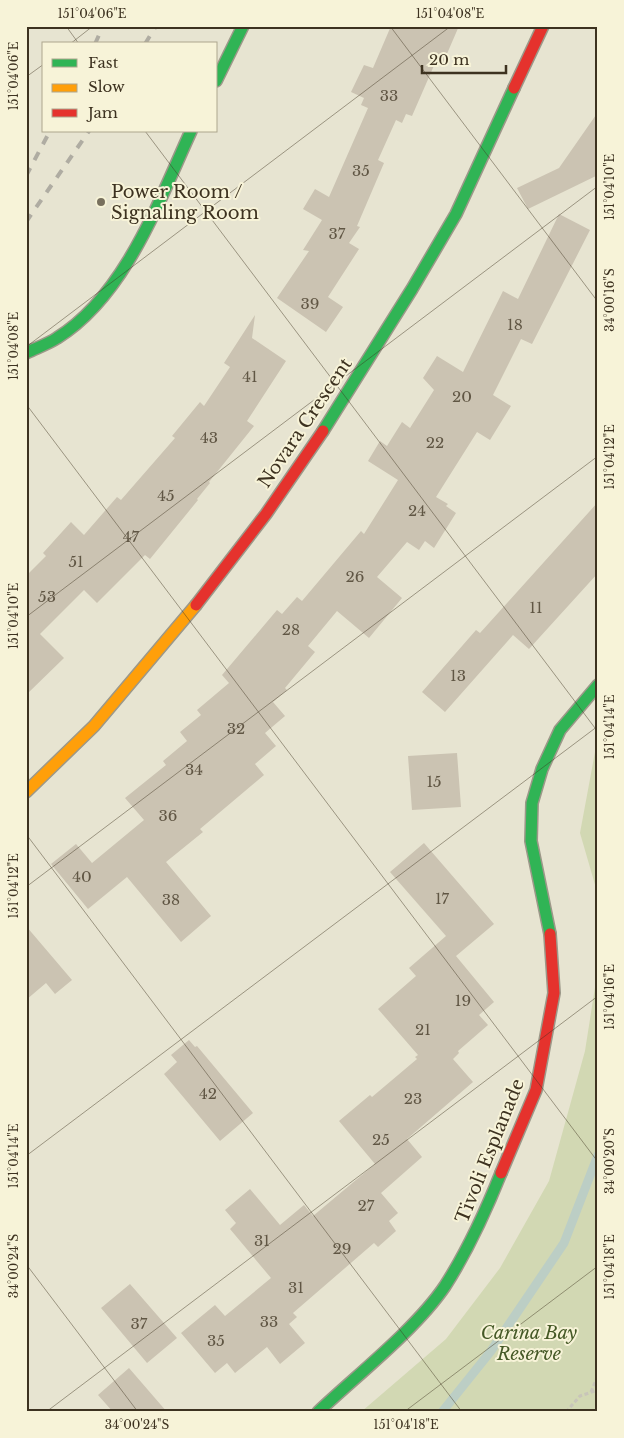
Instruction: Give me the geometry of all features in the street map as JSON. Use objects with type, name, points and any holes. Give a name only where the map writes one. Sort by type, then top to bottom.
[{"type":"street","points":[[218,77],[243,26]]},
{"type":"street","name":"Novara Crescent","points":[[26,792],[94,726],[182,625],[266,514],[337,409],[412,289],[456,214],[543,26]]},
{"type":"street","points":[[26,353],[65,333],[109,291],[143,233],[192,132]]},
{"type":"street","name":"Tivoli Esplanade","points":[[318,1412],[409,1327],[444,1287],[478,1230],[536,1090],[554,993],[551,941],[531,841],[532,803],[542,769],[560,730],[598,685]]},
{"type":"path","points":[[591,1392],[598,1375]]},
{"type":"path","points":[[566,1412],[580,1396],[598,1390]]},
{"type":"green space","points":[[598,749],[598,895],[580,833],[595,752]]},
{"type":"green space","name":"Carina Bay Reserve","points":[[598,968],[598,1412],[361,1412],[446,1339],[500,1268],[549,1181],[585,1051]]},
{"type":"building","points":[[391,26],[459,26],[443,63],[436,61],[412,116],[406,114],[402,123],[396,120],[378,160],[384,163],[357,226],[360,227],[349,243],[359,249],[328,297],[343,307],[326,332],[277,298],[309,251],[303,250],[322,220],[303,209],[315,189],[329,197],[368,108],[361,105],[364,98],[351,92],[364,65],[373,68]]},
{"type":"building","points":[[598,112],[598,175],[528,209],[517,188],[559,168]]},
{"type":"building","points":[[559,214],[590,230],[532,344],[521,339],[493,395],[511,406],[490,440],[477,432],[436,497],[448,504],[446,506],[456,513],[434,548],[425,541],[419,550],[407,542],[377,577],[402,598],[369,638],[337,611],[308,646],[315,652],[285,688],[287,690],[273,702],[285,716],[265,733],[276,746],[255,764],[264,775],[200,829],[203,832],[166,862],[211,916],[181,942],[127,877],[88,909],[51,864],[76,844],[92,863],[144,820],[125,798],[166,765],[163,761],[187,741],[180,732],[201,715],[197,710],[229,683],[222,675],[277,610],[282,614],[297,597],[302,601],[361,531],[364,534],[398,480],[368,461],[380,441],[387,446],[402,422],[410,428],[434,390],[423,378],[437,356],[463,372],[503,291],[518,299]]},
{"type":"building","points":[[255,315],[252,338],[286,361],[247,421],[254,426],[150,559],[145,555],[97,603],[84,590],[40,634],[64,658],[26,695],[26,576],[46,556],[43,553],[71,522],[84,535],[117,497],[121,500],[175,438],[172,436],[200,402],[204,406],[230,367],[224,363]]},
{"type":"building","points":[[598,502],[598,573],[529,649],[513,635],[445,712],[422,692],[476,630],[480,633]]},
{"type":"building","points":[[457,753],[461,807],[412,810],[408,756]]},
{"type":"building","points":[[424,843],[494,924],[456,956],[494,1002],[479,1015],[488,1025],[458,1051],[459,1053],[453,1059],[473,1082],[407,1139],[422,1157],[381,1193],[398,1213],[389,1221],[396,1231],[378,1247],[374,1243],[293,1313],[297,1317],[289,1324],[305,1343],[280,1364],[267,1347],[235,1373],[227,1363],[215,1373],[181,1333],[215,1305],[225,1316],[271,1278],[230,1229],[236,1223],[225,1210],[250,1189],[280,1225],[304,1205],[313,1216],[375,1164],[339,1121],[370,1095],[372,1097],[417,1059],[415,1057],[418,1055],[378,1009],[416,976],[409,968],[446,936],[390,872]]},
{"type":"building","points":[[26,926],[72,980],[55,994],[46,983],[26,1000]]},
{"type":"building","points":[[189,1040],[195,1047],[197,1046],[253,1113],[220,1141],[164,1074],[177,1062],[171,1055]]},
{"type":"building","points":[[130,1284],[177,1338],[147,1363],[101,1308]]},
{"type":"building","points":[[129,1368],[167,1412],[113,1412],[98,1395]]},
{"type":"waterway","points":[[442,1412],[491,1351],[564,1243],[598,1155]]},
{"type":"railway","points":[[96,42],[103,26]]},
{"type":"railway","points":[[146,42],[156,26]]},
{"type":"railway","points":[[26,176],[49,132]]},
{"type":"railway","points":[[26,222],[88,132]]},
{"type":"traffic: fast","points":[[218,77],[243,26]]},
{"type":"traffic: fast","points":[[323,431],[412,289],[456,214],[514,88]]},
{"type":"traffic: fast","points":[[26,353],[57,338],[81,320],[102,298],[121,273],[138,245],[191,132]]},
{"type":"traffic: fast","points":[[550,934],[531,841],[532,803],[542,769],[560,730],[598,685]]},
{"type":"traffic: fast","points":[[318,1412],[402,1335],[433,1302],[445,1286],[469,1245],[501,1173]]},
{"type":"traffic: slow","points":[[26,792],[94,726],[196,605]]},
{"type":"traffic: jam","points":[[514,88],[543,26]]},
{"type":"traffic: jam","points":[[196,605],[266,514],[323,431]]},
{"type":"traffic: jam","points":[[501,1173],[536,1090],[554,993],[550,934]]},
{"type":"place","name":"Power Room / Signaling Room","points":[[101,202]]}]
